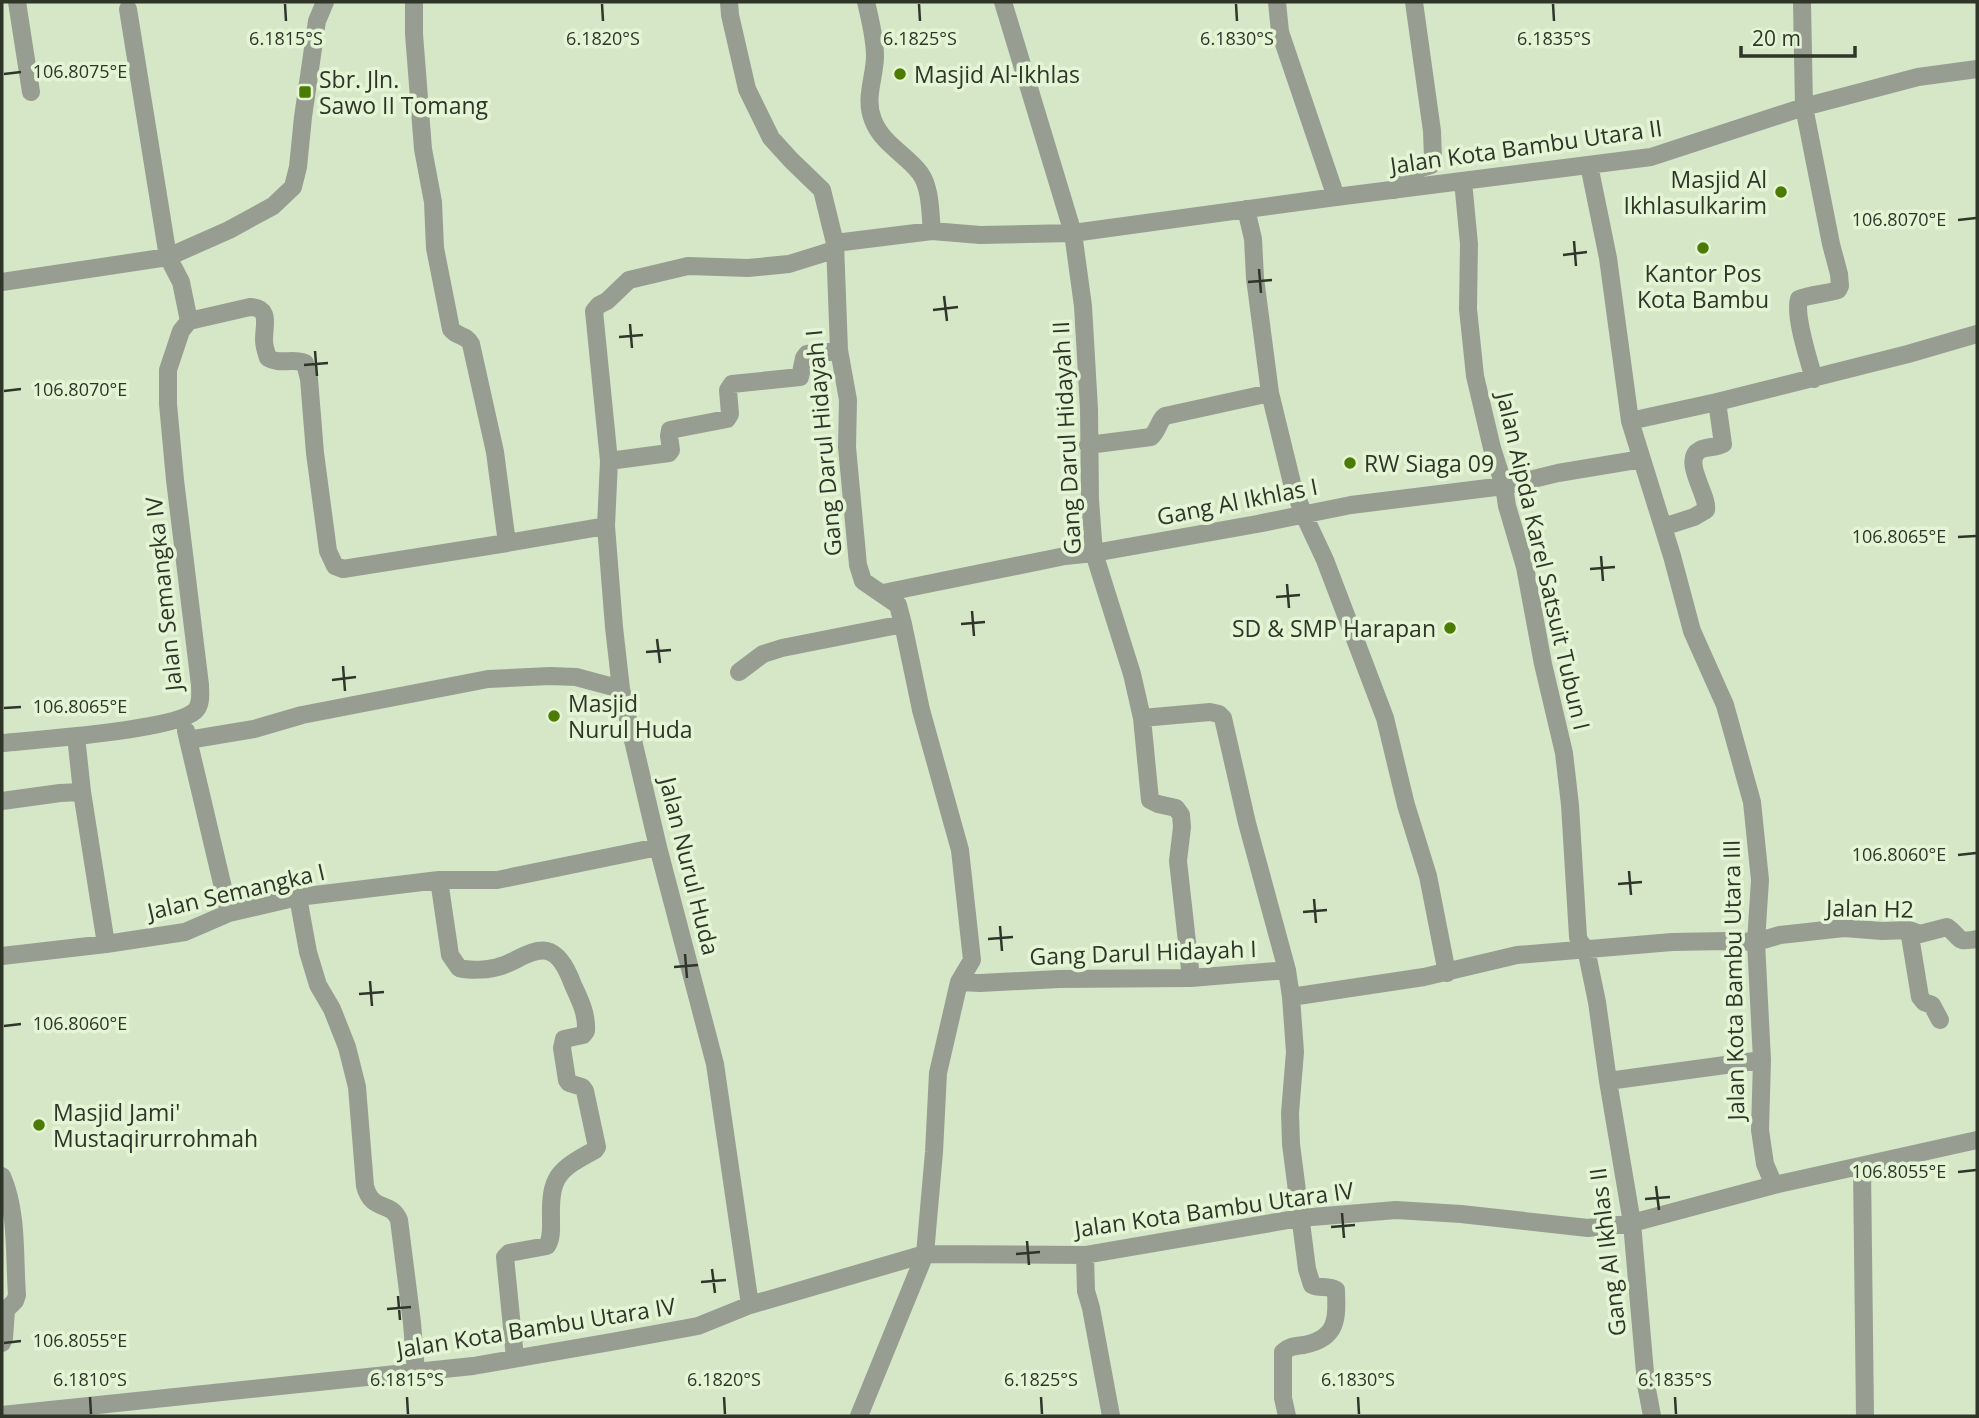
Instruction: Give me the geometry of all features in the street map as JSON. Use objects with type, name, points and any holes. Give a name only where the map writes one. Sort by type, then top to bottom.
[{"type":"street","points":[[17,2],[10,21],[31,92]]},
{"type":"street","points":[[2,282],[168,257],[229,230],[273,206],[293,187],[317,21],[326,2]]},
{"type":"street","points":[[414,2],[423,149],[433,202],[435,248],[452,329],[456,335],[466,338],[471,344],[495,452],[507,543]]},
{"type":"street","name":"Gang Darul Hidayah I","points":[[729,2],[747,89],[771,138],[822,190],[834,247],[839,350],[848,400],[847,447],[858,565],[863,581],[898,605],[921,710],[960,850],[972,960],[959,982],[938,1073],[925,1254],[859,1416]]},
{"type":"street","points":[[866,2],[875,57],[870,83],[873,121],[891,148],[920,172],[925,181],[932,231]]},
{"type":"street","name":"Gang Darul Hidayah II","points":[[1003,2],[1073,233],[1083,306],[1094,552],[1132,674],[1142,718],[1150,800],[1176,808],[1181,815],[1178,861],[1191,978]]},
{"type":"street","points":[[1277,2],[1280,32],[1336,197]]},
{"type":"street","points":[[1394,190],[1401,174],[1431,164],[1433,159],[1432,131],[1413,2]]},
{"type":"street","points":[[1802,2],[1804,107],[1840,281],[1838,290],[1804,297],[1798,303],[1799,318],[1814,379]]},
{"type":"street","points":[[128,9],[168,257],[181,282],[190,321],[257,307],[265,318],[264,338],[268,358],[276,361],[301,360],[305,363],[328,551],[335,566],[343,569],[606,526]]},
{"type":"street","name":"Jalan Kota Bambu Utara II","points":[[834,247],[932,231],[980,235],[1073,233],[1651,157],[1804,107],[1918,78],[1977,69]]},
{"type":"street","name":"Jalan Kota Bambu Utara III","points":[[1589,165],[1608,258],[1630,421],[1692,631],[1725,705],[1752,802],[1760,880],[1755,942],[1762,1060],[1760,1130],[1765,1164],[1774,1185]]},
{"type":"street","name":"Jalan Aipda Karel Satsuit Tubun I","points":[[1463,181],[1469,244],[1468,309],[1475,376],[1525,567],[1543,664],[1564,753],[1578,937],[1586,949]]},
{"type":"street","points":[[1246,209],[1253,239],[1255,278],[1270,393],[1292,483],[1325,560],[1385,718],[1405,804],[1428,876],[1447,973]]},
{"type":"street","name":"Jalan Nurul Huda","points":[[750,1305],[715,1063],[621,689],[606,526],[610,461],[594,311],[629,280],[688,266],[748,268],[789,264],[834,247]]},
{"type":"street","name":"Jalan Semangka IV","points":[[2,743],[148,727],[183,717],[196,710],[200,703],[168,404],[168,370],[181,331],[190,321]]},
{"type":"street","points":[[1630,421],[1814,379],[1977,334]]},
{"type":"street","points":[[610,461],[669,453],[670,430],[727,419],[730,414],[728,390],[732,384],[800,377],[807,354],[839,350]]},
{"type":"street","points":[[1088,444],[1151,436],[1166,416],[1270,393]]},
{"type":"street","points":[[1663,527],[1706,510],[1708,505],[1697,478],[1694,462],[1695,455],[1700,450],[1723,444],[1717,402]]},
{"type":"street","name":"Gang Al Ikhlas I","points":[[883,593],[1065,556],[1257,524],[1303,513],[1504,486],[1558,472],[1642,459]]},
{"type":"street","points":[[739,673],[763,654],[782,648],[903,624]]},
{"type":"street","points":[[188,740],[254,729],[302,715],[488,679],[576,677],[621,689]]},
{"type":"street","points":[[1142,718],[1210,712],[1219,713],[1223,718],[1253,847],[1287,970],[1295,1052],[1290,1113],[1291,1144],[1300,1218],[1312,1285],[1330,1286],[1336,1290],[1337,1315],[1335,1325],[1320,1339],[1288,1347],[1283,1352],[1283,1398],[1287,1416]]},
{"type":"street","points":[[183,717],[229,913]]},
{"type":"street","points":[[75,736],[106,944]]},
{"type":"street","points":[[2,801],[82,792]]},
{"type":"street","name":"Jalan Semangka I","points":[[2,956],[185,932],[229,913],[298,897],[439,880],[497,880],[659,847]]},
{"type":"street","points":[[439,880],[450,955],[458,968],[465,970],[500,967],[534,952],[548,951],[556,956],[567,971],[586,1019],[586,1031],[564,1039],[562,1048],[567,1080],[585,1091],[597,1147],[573,1161],[561,1172],[552,1186],[551,1232],[547,1246],[509,1253],[505,1257],[515,1358]]},
{"type":"street","points":[[298,897],[308,952],[318,985],[332,1009],[348,1047],[357,1087],[368,1196],[373,1202],[393,1210],[399,1220],[416,1372]]},
{"type":"street","name":"Jalan H2","points":[[1755,942],[1780,935],[1844,928],[1909,930],[1920,934],[1947,927],[1958,939],[1977,939]]},
{"type":"street","points":[[1909,930],[1920,997],[1932,1005],[1940,1020]]},
{"type":"street","points":[[1291,997],[1447,973],[1517,955],[1672,942],[1755,942]]},
{"type":"street","name":"Gang Al Ikhlas II","points":[[1586,949],[1632,1223],[1646,1384],[1652,1416]]},
{"type":"street","name":"Gang Darul Hidayah I","points":[[959,982],[1191,978],[1287,970]]},
{"type":"street","points":[[1608,1081],[1762,1060]]},
{"type":"street","name":"Jalan Kota Bambu Utara IV","points":[[2,1415],[473,1366],[698,1326],[750,1305],[925,1254],[1085,1255],[1300,1218],[1396,1210],[1588,1228],[1632,1223],[1774,1185],[1977,1140]]},
{"type":"street","points":[[1862,1167],[1865,1416]]},
{"type":"street","points":[[2,1343],[6,1310],[17,1295],[14,1231],[4,1186]]},
{"type":"street","points":[[1085,1255],[1086,1291],[1111,1416]]},
{"type":"place","name":"Masjid Al-Ikhlas","points":[[900,74]]},
{"type":"place","name":"Sbr. Jln. Sawo II Tomang","points":[[305,92]]},
{"type":"place","name":"Masjid Al Ikhlasulkarim","points":[[1781,192]]},
{"type":"place","name":"Kantor Pos Kota Bambu","points":[[1703,248]]},
{"type":"place","name":"RW Siaga 09","points":[[1350,463]]},
{"type":"place","name":"SD & SMP Harapan","points":[[1450,628]]},
{"type":"place","name":"Masjid Nurul Huda","points":[[554,716]]},
{"type":"place","name":"Masjid Jami' Mustaqirurrohmah","points":[[39,1125]]}]
